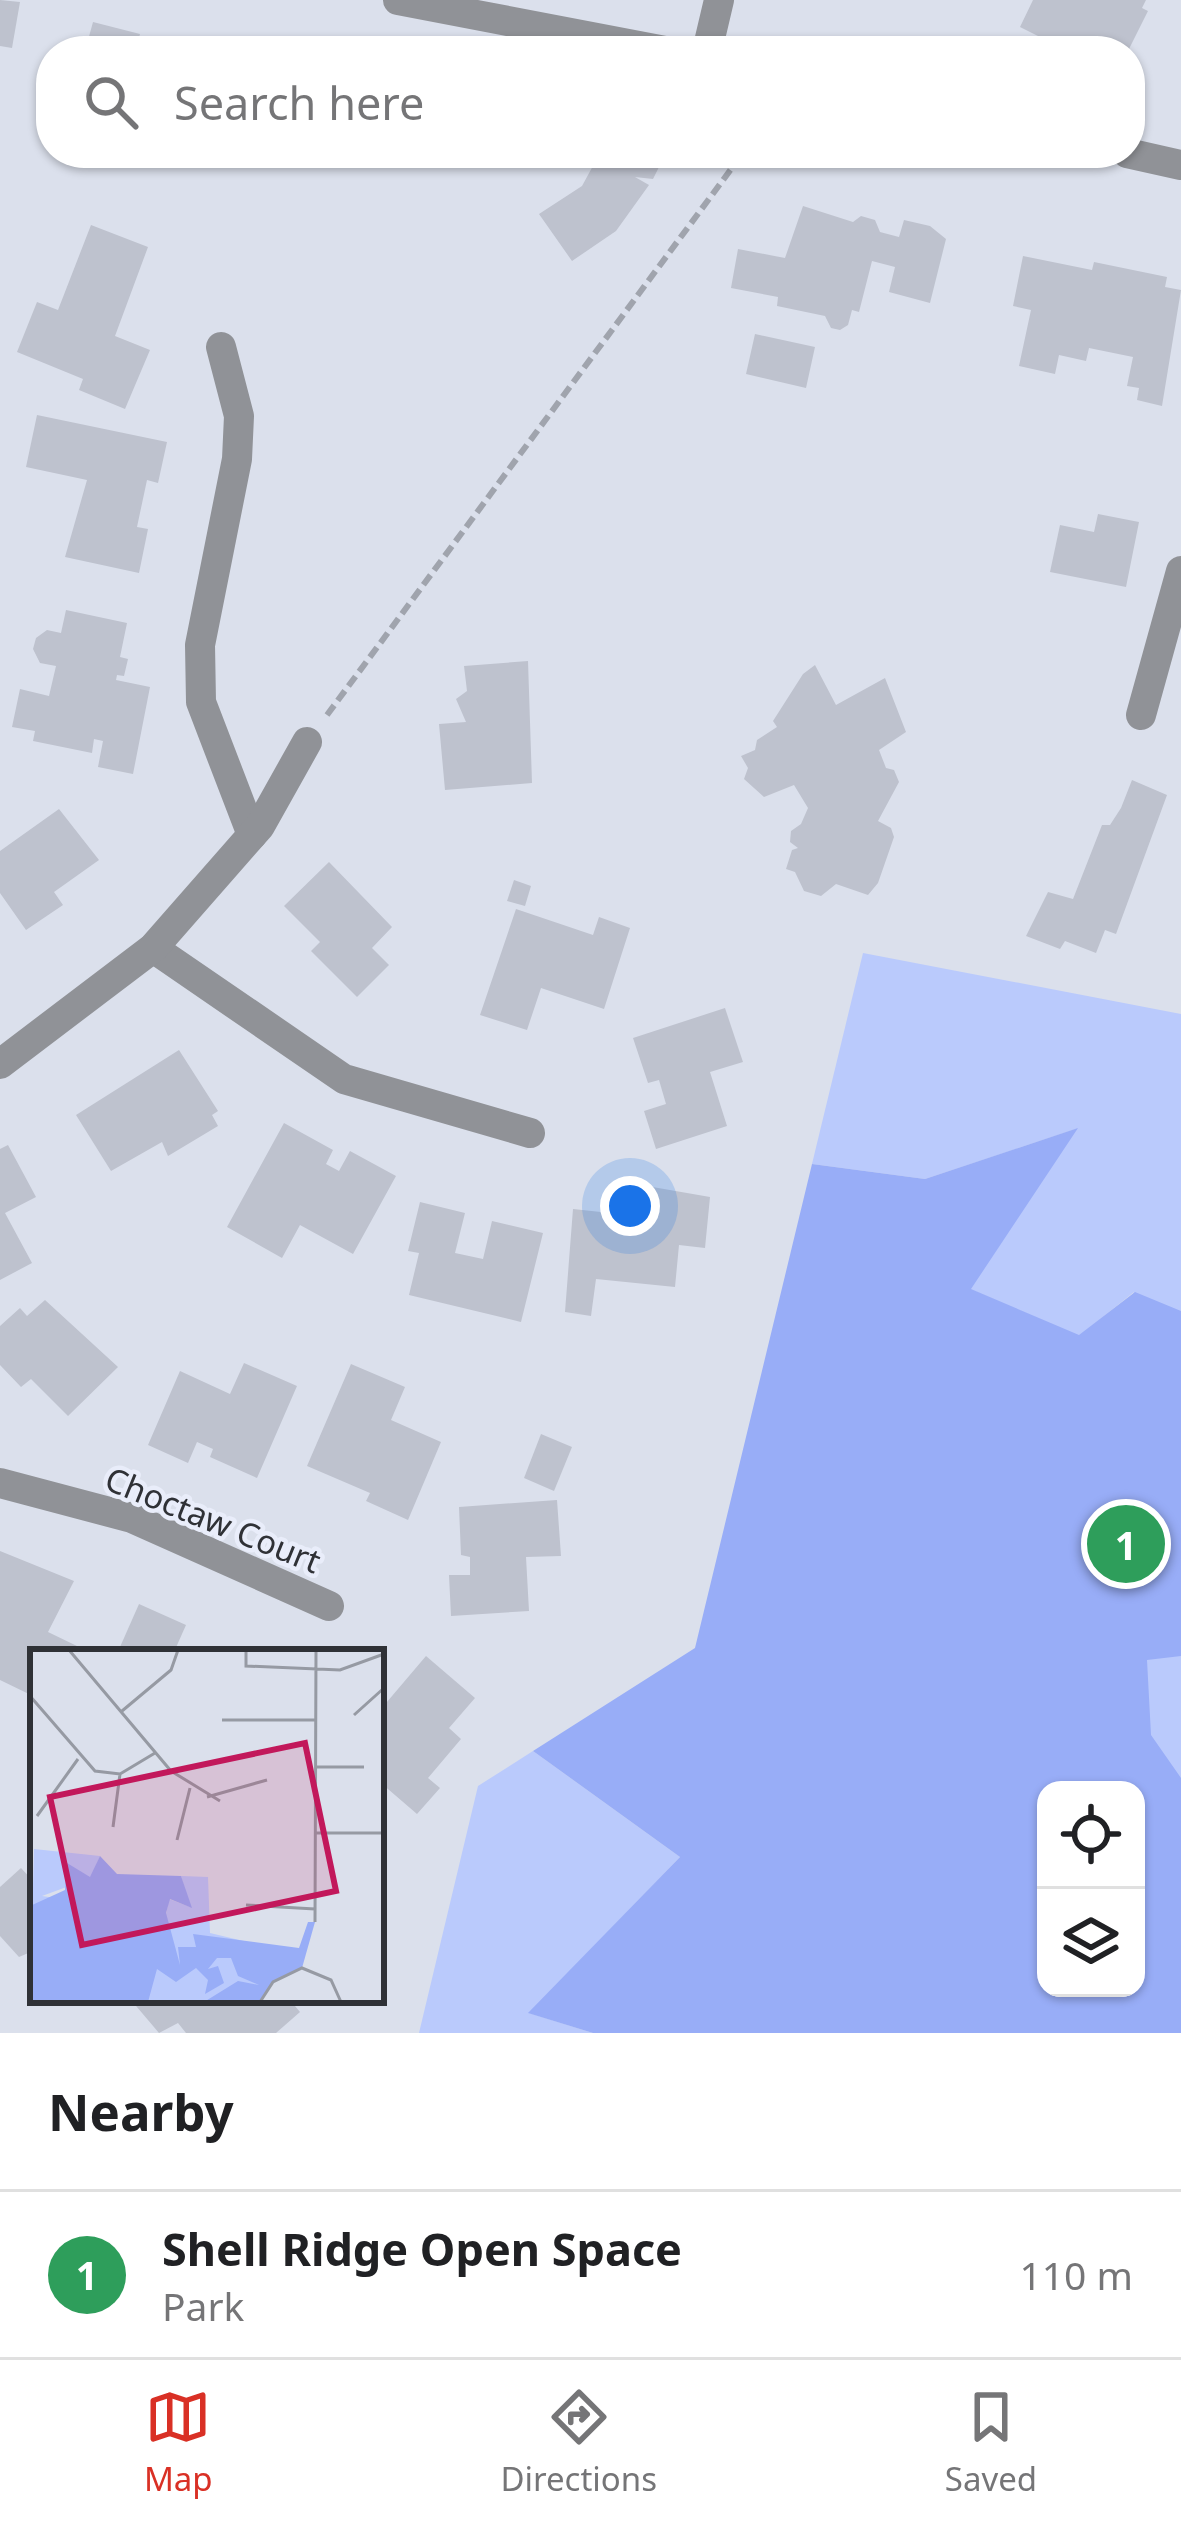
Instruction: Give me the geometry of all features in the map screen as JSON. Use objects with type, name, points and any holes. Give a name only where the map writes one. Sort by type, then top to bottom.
[{"type":"street","points":[[398,0],[586,36]]},
{"type":"street","points":[[710,36],[718,0]]},
{"type":"street","points":[[1145,157],[1181,165]]},
{"type":"street","points":[[221,347],[239,416],[237,459],[200,645],[201,702],[252,835]]},
{"type":"street","points":[[1141,715],[1181,572]]},
{"type":"street","points":[[0,1064],[153,948],[252,835],[307,742]]},
{"type":"street","points":[[153,948],[344,1079],[530,1133]]},
{"type":"street","name":"Choctaw Court","points":[[0,1484],[132,1518],[329,1606]]},
{"type":"path","points":[[307,742],[732,168]]},
{"type":"shaded area","points":[[863,953],[1181,1014],[1181,2033],[854,2033],[1134,1292],[1079,1336],[970,1289],[1076,1129],[925,1179],[812,1164]]},
{"type":"shaded area","points":[[1078,1128],[971,1289],[1079,1335],[1135,1292],[1181,1311],[1181,1656],[1147,1660],[1151,1735],[1181,1778],[1181,2033],[593,2033],[528,2013],[680,1857],[533,1751],[695,1648],[812,1164],[925,1179]]},
{"type":"shaded area","points":[[533,1751],[680,1857],[529,2013],[593,2033],[419,2033],[478,1786]]},
{"type":"building","points":[[0,0],[20,2],[12,48],[0,46]]},
{"type":"building","points":[[1033,0],[1146,0],[1142,8],[1148,11],[1136,36],[1038,36],[1020,27]]},
{"type":"building","points":[[93,22],[140,34],[140,36],[89,36]]},
{"type":"building","points":[[592,168],[658,168],[653,179],[635,177],[649,185],[616,231],[572,261],[539,214],[582,186]]},
{"type":"building","points":[[803,206],[853,222],[861,216],[875,220],[880,232],[899,237],[904,220],[930,226],[946,239],[930,303],[889,292],[895,267],[872,261],[859,312],[852,310],[848,325],[840,330],[831,328],[825,316],[777,306],[778,297],[731,288],[738,249],[785,258]]},
{"type":"building","points":[[91,225],[148,247],[115,336],[150,350],[125,409],[79,390],[83,379],[17,352],[37,302],[58,310]]},
{"type":"building","points":[[1023,256],[1092,270],[1094,262],[1167,277],[1165,287],[1181,290],[1162,406],[1137,400],[1139,388],[1127,386],[1133,357],[1089,348],[1086,361],[1059,355],[1055,374],[1019,366],[1031,310],[1013,306]]},
{"type":"building","points":[[755,334],[815,347],[806,388],[746,374]]},
{"type":"building","points":[[37,415],[167,442],[158,483],[147,480],[137,527],[148,529],[139,573],[65,557],[87,480],[26,467]]},
{"type":"building","points":[[1098,514],[1139,522],[1126,587],[1050,572],[1060,525],[1094,532]]},
{"type":"building","points":[[66,610],[127,623],[120,657],[128,659],[124,676],[117,675],[116,680],[150,687],[133,774],[98,767],[103,741],[94,739],[92,753],[33,741],[35,731],[12,727],[20,689],[49,696],[56,666],[40,663],[33,649],[36,638],[47,630],[61,633]]},
{"type":"building","points":[[528,661],[532,783],[445,790],[439,724],[466,722],[456,699],[467,691],[464,666]]},
{"type":"building","points":[[815,665],[836,705],[885,678],[906,732],[879,750],[886,768],[894,770],[899,782],[878,821],[891,828],[894,837],[878,883],[868,895],[836,884],[821,896],[804,891],[795,872],[786,869],[792,850],[798,848],[790,842],[791,831],[801,824],[808,808],[794,785],[764,797],[744,779],[748,768],[741,756],[755,750],[757,740],[777,727],[773,721],[803,674]]},
{"type":"building","points":[[1132,780],[1167,795],[1116,934],[1105,930],[1096,953],[1065,941],[1060,949],[1026,936],[1048,892],[1073,899],[1102,825],[1110,825]]},
{"type":"building","points":[[59,809],[99,860],[54,892],[63,905],[26,930],[0,893],[0,851]]},
{"type":"building","points":[[329,862],[392,927],[372,948],[389,965],[357,997],[311,951],[320,942],[284,906]]},
{"type":"building","points":[[514,880],[531,886],[525,906],[507,901]]},
{"type":"building","points":[[516,909],[593,935],[599,917],[630,928],[604,1009],[541,988],[527,1030],[480,1015]]},
{"type":"building","points":[[725,1008],[743,1062],[710,1072],[727,1126],[656,1149],[644,1111],[666,1104],[659,1080],[648,1083],[633,1038]]},
{"type":"building","points":[[179,1050],[218,1111],[212,1115],[218,1126],[168,1156],[162,1142],[111,1171],[76,1115]]},
{"type":"building","points":[[284,1123],[333,1150],[326,1164],[339,1171],[350,1151],[396,1176],[353,1254],[300,1225],[282,1258],[227,1227]]},
{"type":"building","points":[[8,1145],[36,1197],[5,1213],[32,1263],[0,1280],[0,1149]]},
{"type":"building","points":[[641,1185],[710,1197],[705,1248],[679,1245],[675,1287],[596,1279],[591,1316],[565,1312],[573,1209],[638,1216]]},
{"type":"building","points":[[420,1202],[465,1213],[455,1253],[483,1259],[492,1221],[543,1233],[521,1322],[409,1295],[419,1253],[408,1251]]},
{"type":"building","points":[[45,1300],[118,1367],[68,1416],[31,1379],[21,1387],[0,1365],[0,1326],[20,1308],[27,1316]]},
{"type":"building","points":[[244,1363],[297,1386],[257,1478],[210,1457],[213,1449],[197,1442],[188,1463],[148,1445],[180,1371],[230,1394]]},
{"type":"building","points":[[351,1364],[405,1387],[391,1420],[441,1442],[408,1520],[366,1501],[370,1493],[307,1466]]},
{"type":"building","points":[[541,1434],[572,1447],[554,1491],[524,1478]]},
{"type":"building","points":[[557,1500],[561,1556],[526,1557],[529,1611],[451,1616],[449,1575],[470,1575],[470,1557],[461,1555],[459,1507]]},
{"type":"building","points":[[0,1551],[74,1581],[48,1632],[77,1646],[30,1649],[30,1695],[0,1680]]},
{"type":"building","points":[[139,1604],[186,1625],[175,1649],[120,1647]]},
{"type":"building","points":[[426,1656],[475,1698],[449,1728],[461,1739],[428,1778],[440,1788],[417,1814],[384,1786],[384,1705]]},
{"type":"building","points":[[21,1868],[30,1878],[30,1952],[19,1957],[0,1936],[0,1887]]},
{"type":"building","points":[[134,2003],[292,2003],[300,2012],[276,2033],[186,2033],[178,2023],[159,2033]]},
{"type":"place","name":"Shell Ridge Open Space","points":[[1126,1544]]}]
